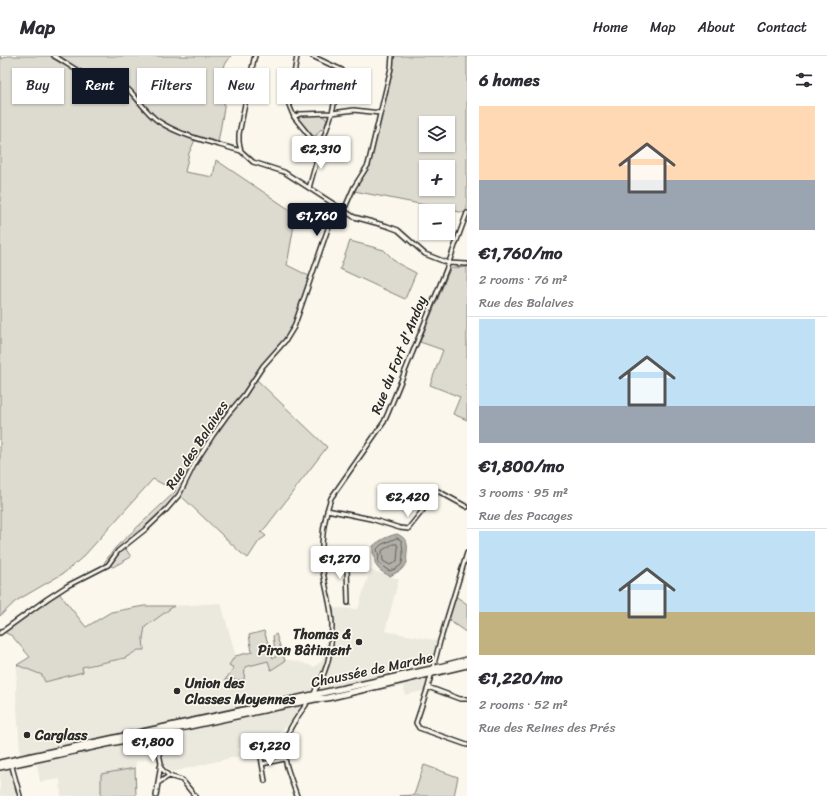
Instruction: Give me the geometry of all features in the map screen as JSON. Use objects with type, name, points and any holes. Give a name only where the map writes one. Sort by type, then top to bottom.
[{"type":"main road","name":"Chaussée de Marche","points":[[0,767],[11,763],[314,697],[327,698],[432,671],[467,660]]},
{"type":"main road","name":"Chaussée de Marche","points":[[432,671],[467,665]]},
{"type":"main road","name":"Chaussée de Marche","points":[[0,763],[11,763]]},
{"type":"street","points":[[54,56],[87,76],[116,81],[129,90],[139,104],[152,116],[178,132],[242,151]]},
{"type":"street","points":[[255,56],[243,108],[239,134],[239,142],[242,151],[253,162],[284,172],[354,217],[398,230],[425,254],[448,264],[467,264]]},
{"type":"street","points":[[298,56],[289,105],[294,117],[320,149]]},
{"type":"street","points":[[308,188],[332,113],[342,70],[312,56]]},
{"type":"street","points":[[344,210],[354,186],[368,165],[392,56]]},
{"type":"street","points":[[294,117],[300,114],[332,113],[354,110],[380,113]]},
{"type":"street","name":"Rue des Balaives","points":[[0,633],[52,595],[108,565],[118,551],[147,528],[179,495],[195,463],[213,435],[244,395],[263,366],[294,327],[332,217],[338,207]]},
{"type":"street","name":"Rue du Fort d'Andoy","points":[[314,697],[324,673],[329,655],[332,625],[322,565],[327,510],[331,498],[384,422],[467,213]]},
{"type":"street","points":[[327,510],[371,519],[408,529],[438,491],[467,507]]},
{"type":"street","points":[[467,553],[428,687],[416,720],[416,725],[419,728],[467,745]]},
{"type":"street","points":[[322,565],[347,569],[348,603]]},
{"type":"street","points":[[428,687],[467,699]]},
{"type":"street","points":[[297,796],[284,759],[283,750],[286,736],[306,705],[307,699]]},
{"type":"street","points":[[154,732],[161,763],[156,796]]},
{"type":"street","points":[[260,757],[265,781]]},
{"type":"street","points":[[262,764],[284,759]]},
{"type":"street","points":[[11,763],[20,796]]},
{"type":"street","points":[[160,767],[169,776],[182,780],[195,796]]},
{"type":"street","points":[[158,783],[169,776]]},
{"type":"shaded area","points":[[0,56],[2,59],[7,56],[231,56],[224,66],[225,68],[214,68],[214,104],[224,104],[218,143],[179,130],[157,119],[142,106],[141,108],[160,123],[196,138],[189,153],[185,172],[213,177],[216,160],[296,214],[287,265],[309,276],[293,326],[285,339],[262,365],[194,463],[179,495],[166,510],[124,546],[131,557],[113,567],[104,563],[115,548],[176,491],[153,479],[84,556],[64,573],[16,601],[0,616]]},
{"type":"shaded area","points":[[394,56],[467,56],[467,211],[465,213],[455,211],[455,204],[420,204],[354,191],[368,167],[382,113]]},
{"type":"shaded area","points":[[300,115],[322,115],[327,120],[324,129],[320,130],[317,135],[312,137],[296,117]]},
{"type":"shaded area","points":[[350,241],[384,250],[397,263],[416,273],[405,299],[340,269]]},
{"type":"shaded area","points":[[467,267],[467,420],[453,414],[460,397],[430,385],[443,350],[420,342],[450,269]]},
{"type":"shaded area","points":[[256,379],[327,447],[261,532],[266,536],[259,541],[248,558],[180,495],[213,436]]},
{"type":"shaded area","points":[[370,570],[399,579],[385,631],[440,641],[426,690],[405,695],[404,686],[310,705],[261,748],[258,742],[238,748],[239,756],[172,772],[156,758],[136,762],[135,768],[101,774],[101,796],[61,796],[60,779],[40,782],[37,764],[21,768],[16,692],[17,665],[42,675],[45,682],[82,672],[82,668],[125,658],[138,650],[145,627],[174,606],[221,603],[238,664],[285,659],[314,667],[322,661],[329,632],[330,608],[358,609]]},
{"type":"shaded area","points":[[58,592],[86,627],[111,612],[144,606],[174,606],[145,627],[143,638],[144,650],[138,650],[125,658],[82,667],[83,672],[45,682],[42,675],[17,665],[30,657],[12,636],[2,631]]},
{"type":"shaded area","points":[[454,595],[467,604],[467,633],[447,619]]},
{"type":"shaded area","points":[[264,631],[273,658],[276,657],[273,636],[276,634],[285,661],[271,670],[268,661],[245,667],[244,680],[225,680],[234,668],[229,665],[235,656],[252,652],[249,635]]},
{"type":"shaded area","points":[[424,765],[458,777],[454,796],[399,796],[414,795]]},
{"type":"shaded area","points":[[135,768],[136,796],[101,796],[101,774]]},
{"type":"shaded area","points":[[13,769],[20,796],[0,796],[0,771]]},
{"type":"water","points":[[397,534],[407,543],[407,563],[401,570],[390,576],[378,569],[376,566],[373,546],[384,538]]},
{"type":"place","name":"Thomas & Piron Bâtiment","points":[[359,642]]},
{"type":"place","name":"Union des Classes Moyennes","points":[[177,691]]},
{"type":"place","name":"Carglass","points":[[27,735]]}]
